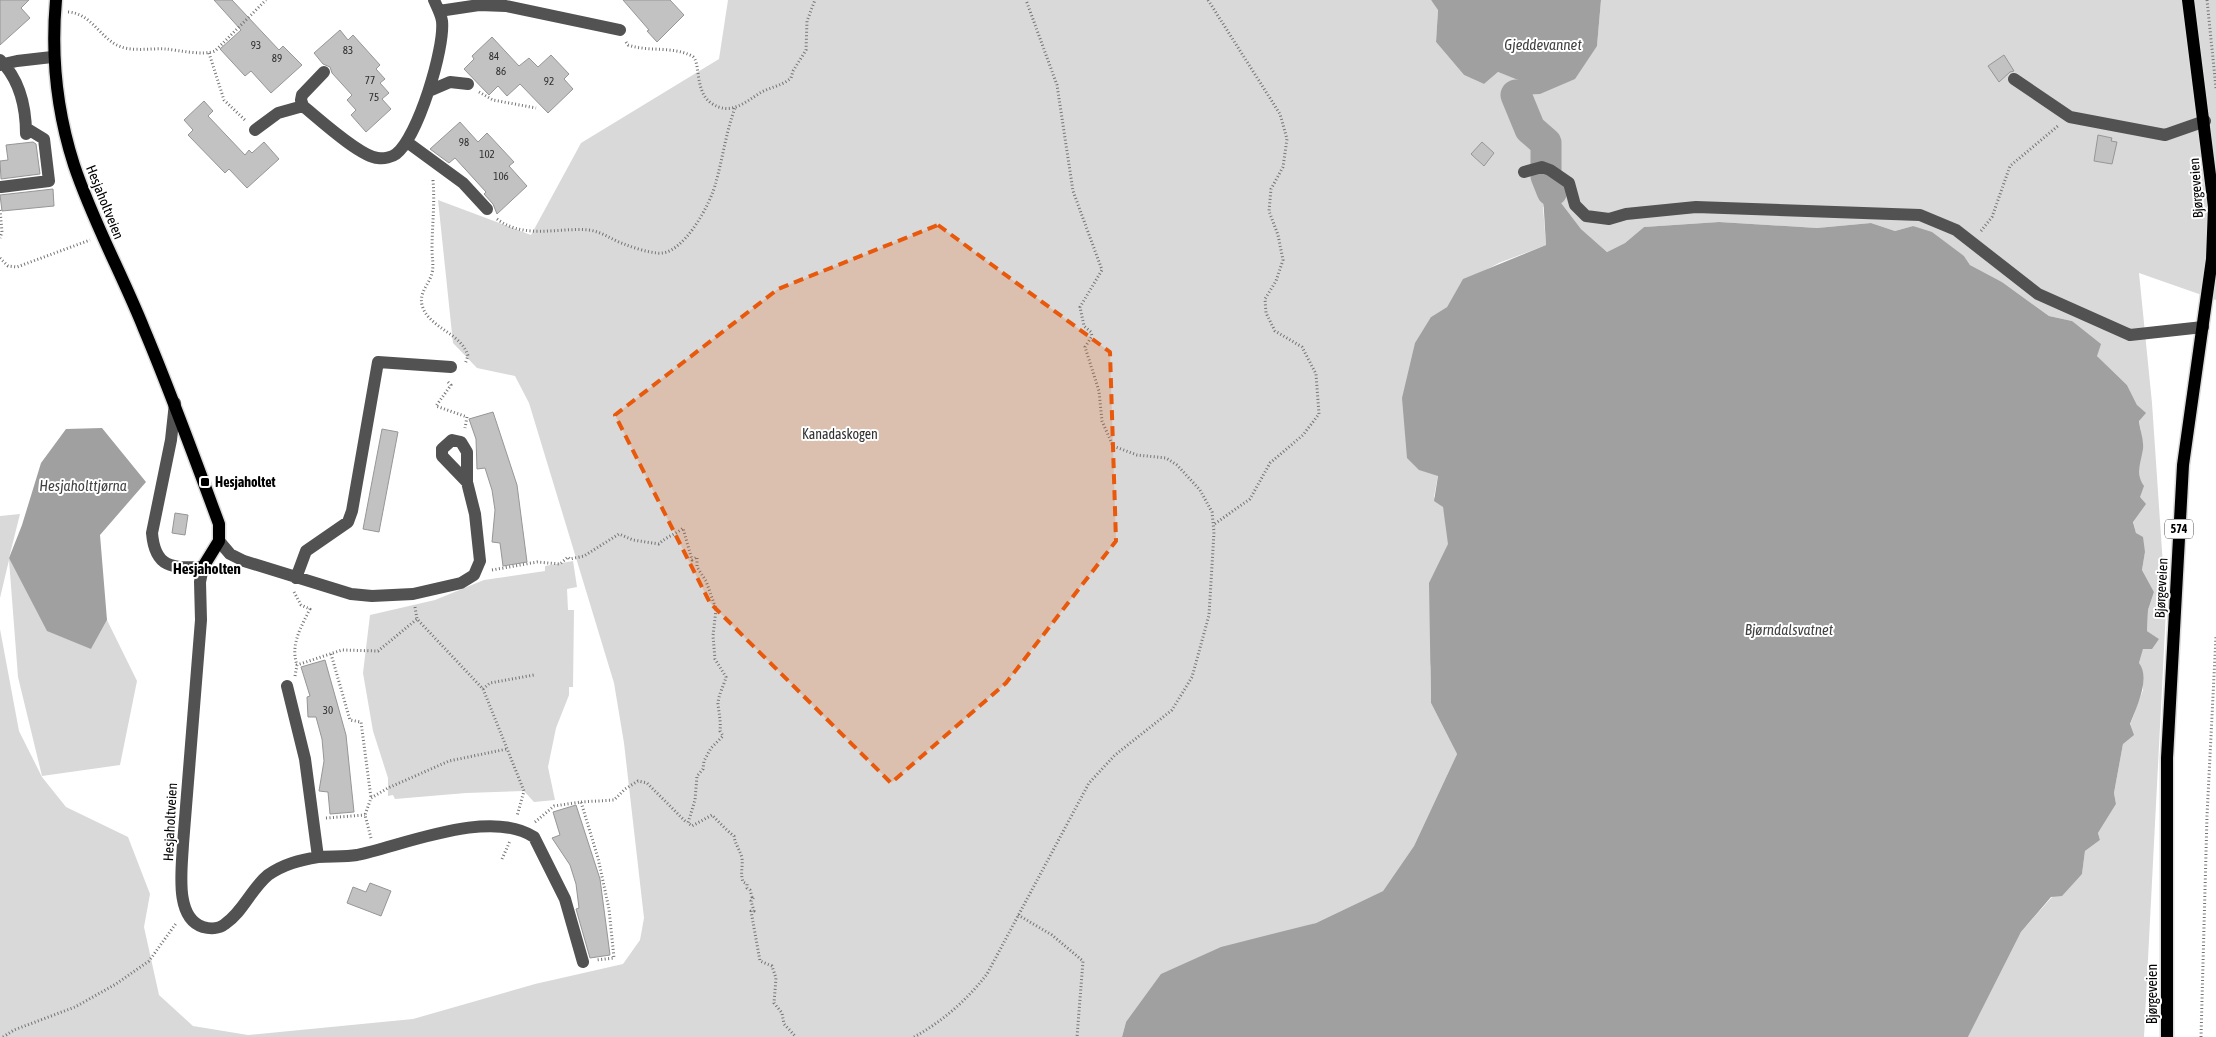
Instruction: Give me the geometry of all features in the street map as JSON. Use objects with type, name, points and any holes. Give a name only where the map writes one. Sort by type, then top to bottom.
[{"type":"main road","name":"Bjørgeveien","points":[[2167,1037],[2167,758],[2183,465],[2212,259],[2214,206],[2193,24],[2188,0]]},
{"type":"main road","name":"Bjørgeveien","points":[[2193,0],[2193,24]]},
{"type":"main road","name":"Hesjaholtveien","points":[[55,6],[54,54],[63,121],[74,164],[102,236],[144,327],[175,403],[219,524],[220,541],[203,567]]},
{"type":"street","points":[[324,72],[306,90],[301,100],[304,106],[334,132],[372,158],[389,157],[396,154],[407,142],[418,122],[428,91],[442,39],[442,21],[436,6],[506,6],[620,30]]},
{"type":"street","points":[[1,63],[52,57],[54,54]]},
{"type":"street","points":[[1,63],[16,82],[24,103],[26,132],[44,139],[49,181],[1,187]]},
{"type":"street","points":[[2014,79],[2070,117],[2164,135],[2205,121]]},
{"type":"street","points":[[428,91],[450,82],[468,84]]},
{"type":"street","points":[[255,130],[278,113],[289,108],[304,106]]},
{"type":"street","points":[[407,142],[463,183],[487,209]]},
{"type":"street","points":[[1524,172],[1546,168],[1569,183],[1575,205],[1586,216],[1608,219],[1626,214],[1696,207],[1920,215],[1956,230],[2038,294],[2130,334],[2203,326]]},
{"type":"street","points":[[294,583],[306,552],[348,522],[352,511],[378,362],[451,367]]},
{"type":"street","name":"Hesjaholtveien","points":[[175,403],[171,440],[153,522],[153,546],[158,557],[169,565],[183,568],[203,567],[200,582],[201,620],[190,732],[182,879],[185,911]]},
{"type":"street","points":[[220,541],[230,554],[294,583],[352,594],[372,596],[413,594],[461,583],[474,575],[480,561],[479,547],[467,482],[467,452],[461,442],[452,440],[447,442],[442,449],[442,456],[467,482]]},
{"type":"street","points":[[287,686],[305,759],[318,857]]},
{"type":"street","points":[[185,911],[190,921],[202,927],[212,929],[225,925],[266,877],[279,868],[297,860],[356,855],[447,830],[484,827],[513,828],[526,831],[534,837],[566,899],[583,962]]},
{"type":"path","points":[[55,6],[82,16],[98,27],[118,46],[145,50],[166,49],[178,52],[210,53],[215,51],[241,27],[266,0]]},
{"type":"path","points":[[620,30],[628,45],[640,50],[670,51],[694,56],[697,60],[698,78],[702,93],[707,100],[718,108],[725,110],[735,108],[763,91],[791,78],[793,71],[806,50],[807,21],[815,0]]},
{"type":"path","points":[[914,1037],[930,1029],[973,992],[987,974],[1089,784],[1115,756],[1172,710],[1192,677],[1209,615],[1213,525],[1212,512],[1200,490],[1177,465],[1166,458],[1136,455],[1113,446],[1102,421],[1099,391],[1085,347],[1092,336],[1091,332],[1084,326],[1080,307],[1102,270],[1073,191],[1057,85],[1026,0]]},
{"type":"path","points":[[1208,0],[1280,114],[1287,139],[1283,168],[1271,190],[1269,211],[1278,235],[1282,260],[1276,281],[1265,299],[1266,313],[1275,331],[1302,347],[1316,374],[1319,414],[1303,436],[1270,462],[1250,499],[1213,525]]},
{"type":"path","points":[[2207,0],[2216,88]]},
{"type":"path","points":[[210,53],[224,100],[255,130]]},
{"type":"path","points":[[468,84],[493,100],[536,108]]},
{"type":"path","points":[[487,209],[507,225],[523,230],[547,232],[597,231],[623,244],[659,254],[668,252],[684,242],[707,206],[716,183],[726,131],[735,108]]},
{"type":"path","points":[[1971,242],[1992,217],[2010,166],[2070,117]]},
{"type":"path","points":[[434,162],[433,265],[432,275],[421,296],[422,307],[430,318],[463,345],[468,356],[464,366],[451,367]]},
{"type":"path","points":[[0,210],[2,232],[0,238]]},
{"type":"path","points":[[0,258],[8,266],[17,267],[102,236]]},
{"type":"path","points":[[449,383],[451,385],[436,406],[466,417],[461,442]]},
{"type":"path","points":[[474,575],[503,567],[537,562],[560,564],[568,558],[584,556],[619,534],[633,540],[660,544],[683,528],[689,556],[692,560],[697,558],[697,567],[706,581],[716,609],[713,636],[715,659],[726,677],[718,702],[718,719],[723,736],[718,744],[711,748],[704,761],[703,768],[697,776],[696,800],[688,823]]},
{"type":"path","points":[[287,686],[294,684],[297,664],[293,654],[298,633],[310,609],[301,606],[294,583]]},
{"type":"path","points":[[413,594],[418,619],[483,689],[524,791],[513,828],[533,824],[554,806],[614,800],[625,789],[638,781],[647,783],[692,826],[712,815],[716,821],[724,826],[727,832],[734,836],[735,842],[740,849],[742,860],[741,876],[743,882],[747,884],[752,897],[754,897],[751,901],[754,911],[751,912],[760,961],[772,966],[776,978],[774,1003],[782,1013],[784,1024],[796,1037]]},
{"type":"path","points":[[297,664],[342,650],[358,649],[373,652],[381,650],[391,639],[418,619]]},
{"type":"path","points":[[2201,1037],[2207,816],[2216,636]]},
{"type":"path","points":[[330,654],[350,720],[361,722],[371,798],[365,814],[375,850]]},
{"type":"path","points":[[483,689],[490,683],[534,674]]},
{"type":"path","points":[[371,798],[388,788],[449,761],[507,749]]},
{"type":"path","points":[[581,802],[598,858],[609,909],[614,958],[583,962]]},
{"type":"path","points":[[312,819],[365,814]]},
{"type":"path","points":[[502,859],[507,850]]},
{"type":"path","points":[[4,1037],[14,1030],[75,1007],[116,984],[149,961],[185,911]]},
{"type":"path","points":[[1018,915],[1052,935],[1083,961],[1077,1037]]},
{"type":"highlighted area","points":[[938,225],[1110,352],[1116,541],[1006,683],[891,783],[710,603],[615,415],[778,289]]},
{"type":"green space","name":"Kanadaskogen","points":[[728,0],[1431,0],[1438,9],[1436,42],[1464,75],[1484,84],[1498,72],[1518,80],[1516,95],[1597,46],[1601,0],[2216,0],[2216,300],[2139,273],[2152,403],[2166,610],[2144,1037],[1968,1037],[2021,932],[2052,897],[2082,874],[2085,851],[2100,840],[2098,833],[2116,804],[2114,793],[2123,744],[2143,690],[2139,663],[2143,648],[2159,639],[2147,631],[2148,610],[2154,592],[2142,570],[2145,552],[2136,533],[2133,521],[2140,497],[2139,462],[2143,447],[2137,405],[2127,385],[2097,356],[2072,321],[2049,316],[2002,282],[1970,265],[1964,256],[1913,226],[1895,231],[1871,223],[1817,228],[1719,222],[1644,227],[1625,243],[1607,252],[1581,229],[1555,195],[1543,207],[1546,245],[1499,263],[1461,283],[1447,307],[1431,317],[1438,475],[1434,497],[1443,507],[1453,553],[1430,667],[1431,703],[1457,754],[1414,846],[1383,891],[1316,923],[1280,934],[1126,1022],[1122,1037],[0,1037],[0,629],[19,731],[42,777],[66,807],[128,837],[150,894],[144,927],[159,995],[193,1026],[248,1035],[413,1019],[535,984],[623,964],[640,940],[644,918],[624,743],[614,683],[529,403],[515,376],[477,368],[453,343],[438,200],[531,235],[581,143],[719,59]]},
{"type":"green space","points":[[20,514],[9,558],[91,649],[107,620],[137,681],[120,765],[42,776],[18,677],[9,560],[0,598],[0,516]]},
{"type":"green space","points":[[573,561],[577,587],[567,589],[568,610],[574,610],[573,687],[569,687],[569,695],[556,728],[548,767],[555,800],[534,802],[524,791],[466,793],[395,799],[393,795],[388,796],[388,778],[373,731],[363,673],[370,615],[435,600],[484,580],[545,571],[545,566]]},
{"type":"water","name":"Gjeddevannet","points":[[1431,0],[1601,0],[1597,46],[1575,79],[1540,94],[1516,95],[1518,80],[1498,72],[1484,84],[1464,75],[1436,42],[1438,10]]},
{"type":"water","name":"Bjørndalsvatnet","points":[[1552,191],[1581,229],[1607,252],[1625,243],[1644,227],[1719,222],[1817,228],[1871,223],[1895,231],[1913,226],[1932,232],[1964,256],[1970,265],[2002,282],[2049,316],[2072,321],[2101,344],[2097,356],[2127,385],[2137,405],[2146,413],[2139,421],[2143,449],[2139,472],[2144,486],[2140,497],[2146,504],[2133,522],[2136,533],[2143,537],[2145,552],[2142,570],[2154,592],[2148,610],[2147,631],[2159,639],[2152,649],[2143,649],[2139,663],[2144,677],[2143,685],[2139,702],[2130,724],[2134,735],[2123,744],[2114,793],[2116,804],[2098,833],[2100,840],[2085,851],[2082,874],[2062,896],[2051,897],[2021,932],[1968,1037],[1122,1037],[1126,1022],[1161,974],[1221,947],[1316,923],[1383,891],[1414,846],[1457,754],[1431,703],[1429,583],[1448,544],[1443,507],[1434,501],[1438,476],[1419,470],[1407,458],[1402,398],[1415,343],[1431,317],[1447,307],[1463,279],[1546,245],[1543,195]]},
{"type":"water","name":"Hesjaholttjørna","points":[[102,428],[146,482],[100,535],[107,620],[91,649],[47,631],[9,558],[22,525],[41,463],[66,429]]},
{"type":"building","points":[[0,0],[29,0],[21,8],[30,18],[0,45]]},
{"type":"building","points":[[214,0],[232,0],[279,50],[283,46],[302,65],[271,93],[251,71],[245,76],[220,49],[241,30]]},
{"type":"building","points":[[623,0],[670,0],[684,15],[657,42]]},
{"type":"building","points":[[340,30],[348,40],[353,35],[380,65],[376,69],[385,79],[380,83],[389,93],[382,99],[391,109],[366,132],[351,115],[356,110],[347,100],[352,95],[332,73],[330,67],[323,64],[314,53]]},
{"type":"building","points":[[492,37],[519,66],[529,58],[538,67],[551,55],[569,74],[564,79],[573,89],[548,113],[520,84],[507,96],[498,86],[489,95],[464,69],[474,59],[472,56]]},
{"type":"building","points":[[2004,55],[2014,71],[2010,72],[1999,82],[1988,66]]},
{"type":"building","points":[[204,101],[213,111],[208,116],[245,155],[249,150],[252,153],[264,142],[279,159],[247,188],[229,169],[225,173],[188,135],[193,130],[184,120]]},
{"type":"building","points":[[460,122],[478,142],[487,133],[514,162],[509,166],[527,186],[497,214],[493,204],[484,194],[486,192],[455,158],[449,163],[430,149]]},
{"type":"building","points":[[2098,135],[2112,138],[2111,141],[2117,142],[2112,164],[2094,161]]},
{"type":"building","points":[[33,142],[36,144],[40,174],[1,179],[0,161],[8,160],[6,145]]},
{"type":"building","points":[[1482,142],[1494,153],[1484,166],[1471,154]]},
{"type":"building","points":[[53,189],[54,206],[2,211],[0,195]]},
{"type":"building","points":[[493,412],[517,485],[527,562],[503,566],[500,543],[492,542],[495,510],[492,490],[485,468],[477,469],[476,439],[469,419]]},
{"type":"building","points":[[382,429],[398,432],[379,532],[363,529]]},
{"type":"building","points":[[175,513],[188,515],[185,535],[172,533]]},
{"type":"building","points":[[325,660],[346,735],[354,812],[330,814],[328,792],[319,791],[324,761],[322,739],[316,717],[308,717],[307,697],[310,696],[301,667]]},
{"type":"building","points":[[576,805],[600,879],[610,955],[590,958],[576,909],[579,908],[576,884],[570,865],[552,838],[560,835],[553,812]]},
{"type":"building","points":[[370,883],[391,891],[381,916],[347,903],[353,887],[366,892]]},
{"type":"waterway","points":[[1516,95],[1530,129],[1546,143],[1546,176],[1552,191]]},
{"type":"place","name":"Hesjaholtet","points":[[205,482]]},
{"type":"district","name":"Hesjaholten","points":[[207,568]]}]
